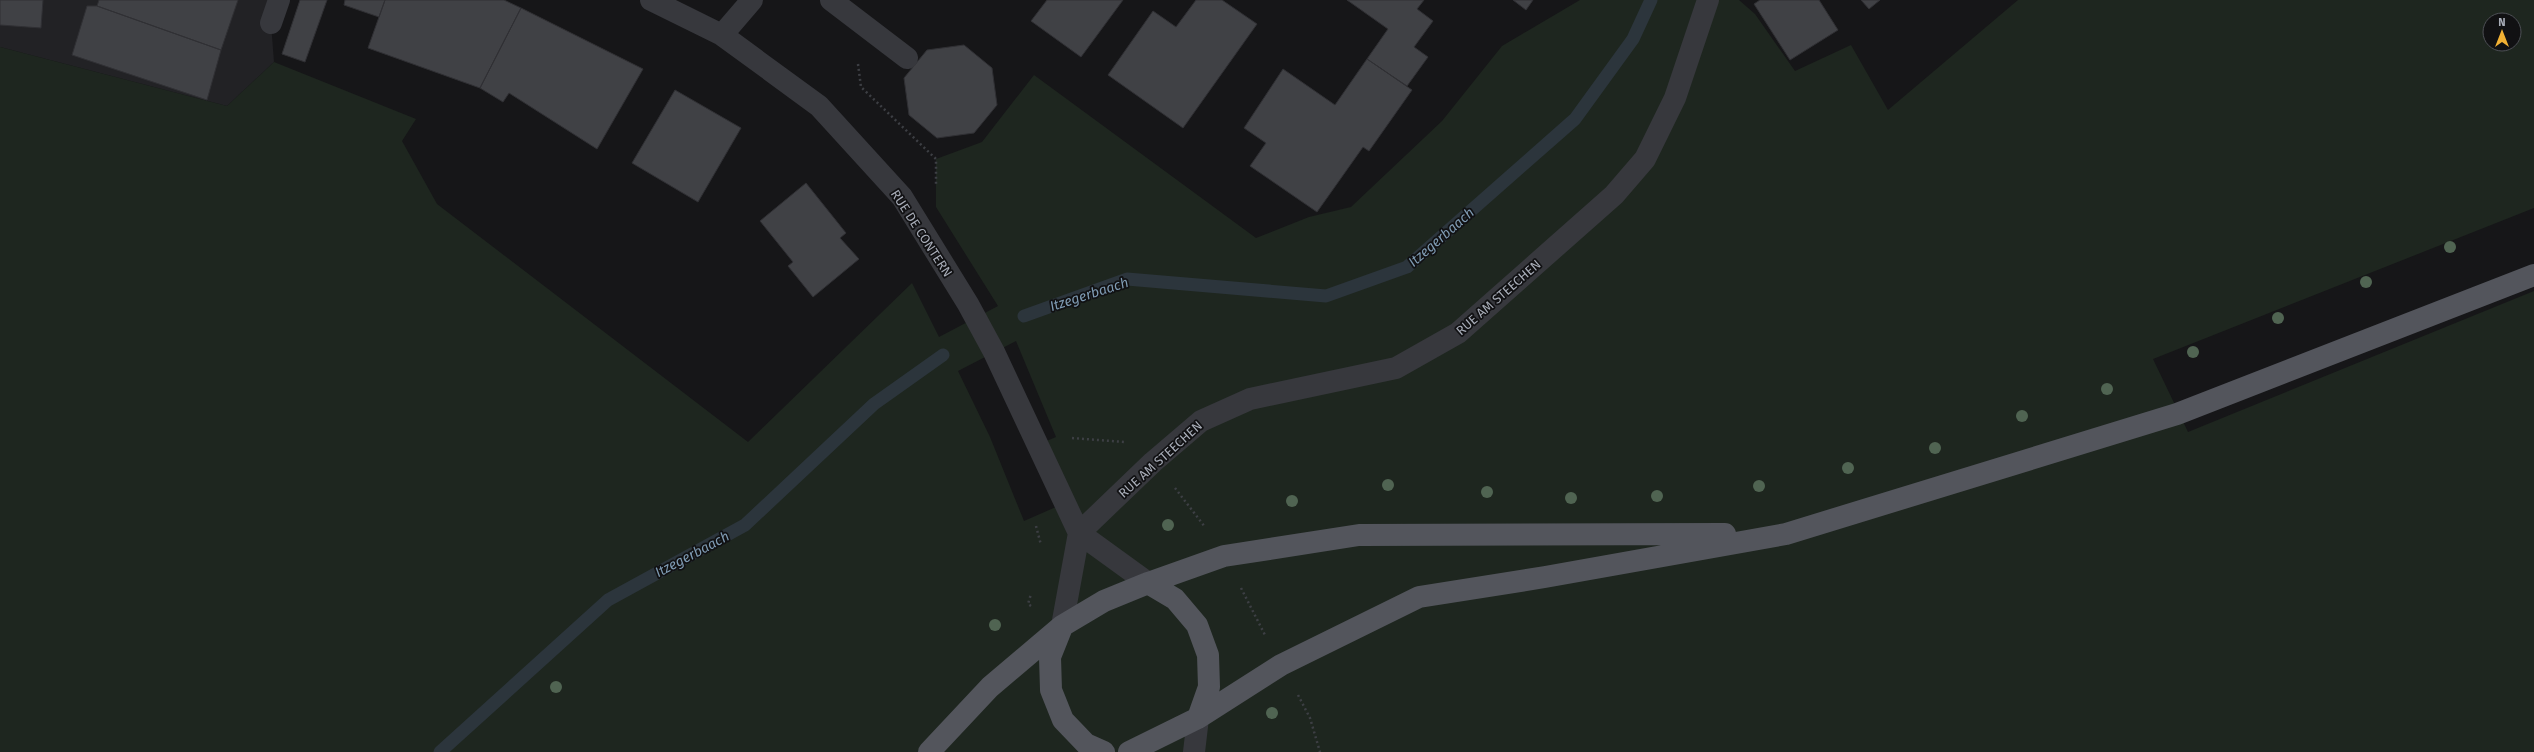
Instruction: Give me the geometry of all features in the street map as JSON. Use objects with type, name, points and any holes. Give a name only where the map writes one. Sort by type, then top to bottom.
[{"type":"main road","points":[[1129,752],[1198,718],[1281,666],[1419,597],[1545,578],[1786,534],[2177,414],[2534,275]]},
{"type":"main road","points":[[929,752],[990,687],[1062,626],[1104,601],[1148,583],[1224,556],[1359,535],[1786,534]]},
{"type":"main road","points":[[1148,583],[1175,599],[1197,625],[1208,655],[1209,687],[1198,718]]},
{"type":"main road","points":[[1062,626],[1050,657],[1050,690],[1063,720],[1086,744],[1104,752]]},
{"type":"street","points":[[271,23],[279,0]]},
{"type":"street","name":"RUE DE CONTERN","points":[[651,0],[722,35],[825,112],[902,197],[968,304],[994,352],[1079,533],[1148,583]]},
{"type":"street","points":[[722,35],[752,0]]},
{"type":"street","points":[[831,0],[907,58]]},
{"type":"street","name":"RUE AM STEECHEN","points":[[1079,533],[1153,462],[1201,420],[1250,399],[1396,368],[1458,333],[1614,195],[1645,159],[1675,98],[1708,0]]},
{"type":"street","points":[[1062,626],[1079,533]]},
{"type":"street","points":[[1194,752],[1198,718]]},
{"type":"path","points":[[852,16],[861,87],[936,159],[936,186]]},
{"type":"path","points":[[1064,438],[1135,442],[1153,462]]},
{"type":"path","points":[[1036,524],[1042,546]]},
{"type":"path","points":[[1032,592],[1028,604],[1062,626]]},
{"type":"path","points":[[1302,703],[1310,718],[1320,752]]},
{"type":"shaded area","points":[[0,0],[279,0],[271,23],[274,62],[227,106],[0,47]]},
{"type":"shaded area","points":[[1580,0],[1739,0],[1755,14],[1795,71],[1851,45],[1888,110],[2018,0],[2534,0],[2534,208],[2153,359],[2188,432],[2534,291],[2534,752],[0,752],[0,47],[227,106],[274,62],[416,119],[402,141],[437,204],[748,442],[912,283],[939,337],[998,306],[936,207],[936,159],[982,142],[1034,75],[1256,238],[1309,217],[1351,207],[1442,121],[1502,46]],"holes":[[[1016,341],[1056,437],[1037,445],[1065,503],[1024,521],[990,437],[958,371]]]},
{"type":"building","points":[[0,0],[43,0],[41,28],[0,25]]},
{"type":"building","points":[[99,0],[238,0],[221,50],[97,6]]},
{"type":"building","points":[[300,0],[327,0],[305,62],[282,54]]},
{"type":"building","points":[[345,0],[385,0],[379,17],[344,5]]},
{"type":"building","points":[[385,0],[504,0],[521,8],[480,88],[368,48]]},
{"type":"building","points":[[1047,0],[1123,0],[1081,57],[1031,21]]},
{"type":"building","points":[[1196,0],[1222,0],[1257,24],[1183,128],[1108,75],[1153,11],[1176,27]]},
{"type":"building","points":[[1347,0],[1424,0],[1417,9],[1433,21],[1414,47],[1428,57],[1407,86],[1367,59],[1388,29]]},
{"type":"building","points":[[1513,0],[1533,0],[1526,10]]},
{"type":"building","points":[[1760,0],[1819,0],[1838,30],[1790,60],[1754,4]]},
{"type":"building","points":[[1861,0],[1880,0],[1869,9]]},
{"type":"building","points":[[87,6],[97,6],[221,50],[207,100],[72,55]]},
{"type":"building","points":[[521,8],[643,69],[597,149],[509,93],[503,102],[480,88]]},
{"type":"building","points":[[964,45],[992,68],[997,105],[974,133],[937,138],[909,115],[904,78],[927,50]]},
{"type":"building","points":[[1367,59],[1412,90],[1369,151],[1363,147],[1317,212],[1250,166],[1266,143],[1244,128],[1283,69],[1335,105]]},
{"type":"building","points":[[675,90],[741,128],[698,202],[632,163]]},
{"type":"building","points":[[806,183],[846,233],[840,238],[859,259],[813,297],[788,266],[793,262],[760,221]]},
{"type":"waterway","name":"Itzegerbaach","points":[[1024,316],[1127,279],[1326,296],[1407,267],[1575,119],[1633,39],[1651,0]]},
{"type":"waterway","name":"Itzegerbaach","points":[[440,752],[608,600],[745,525],[874,404],[943,355]]}]
